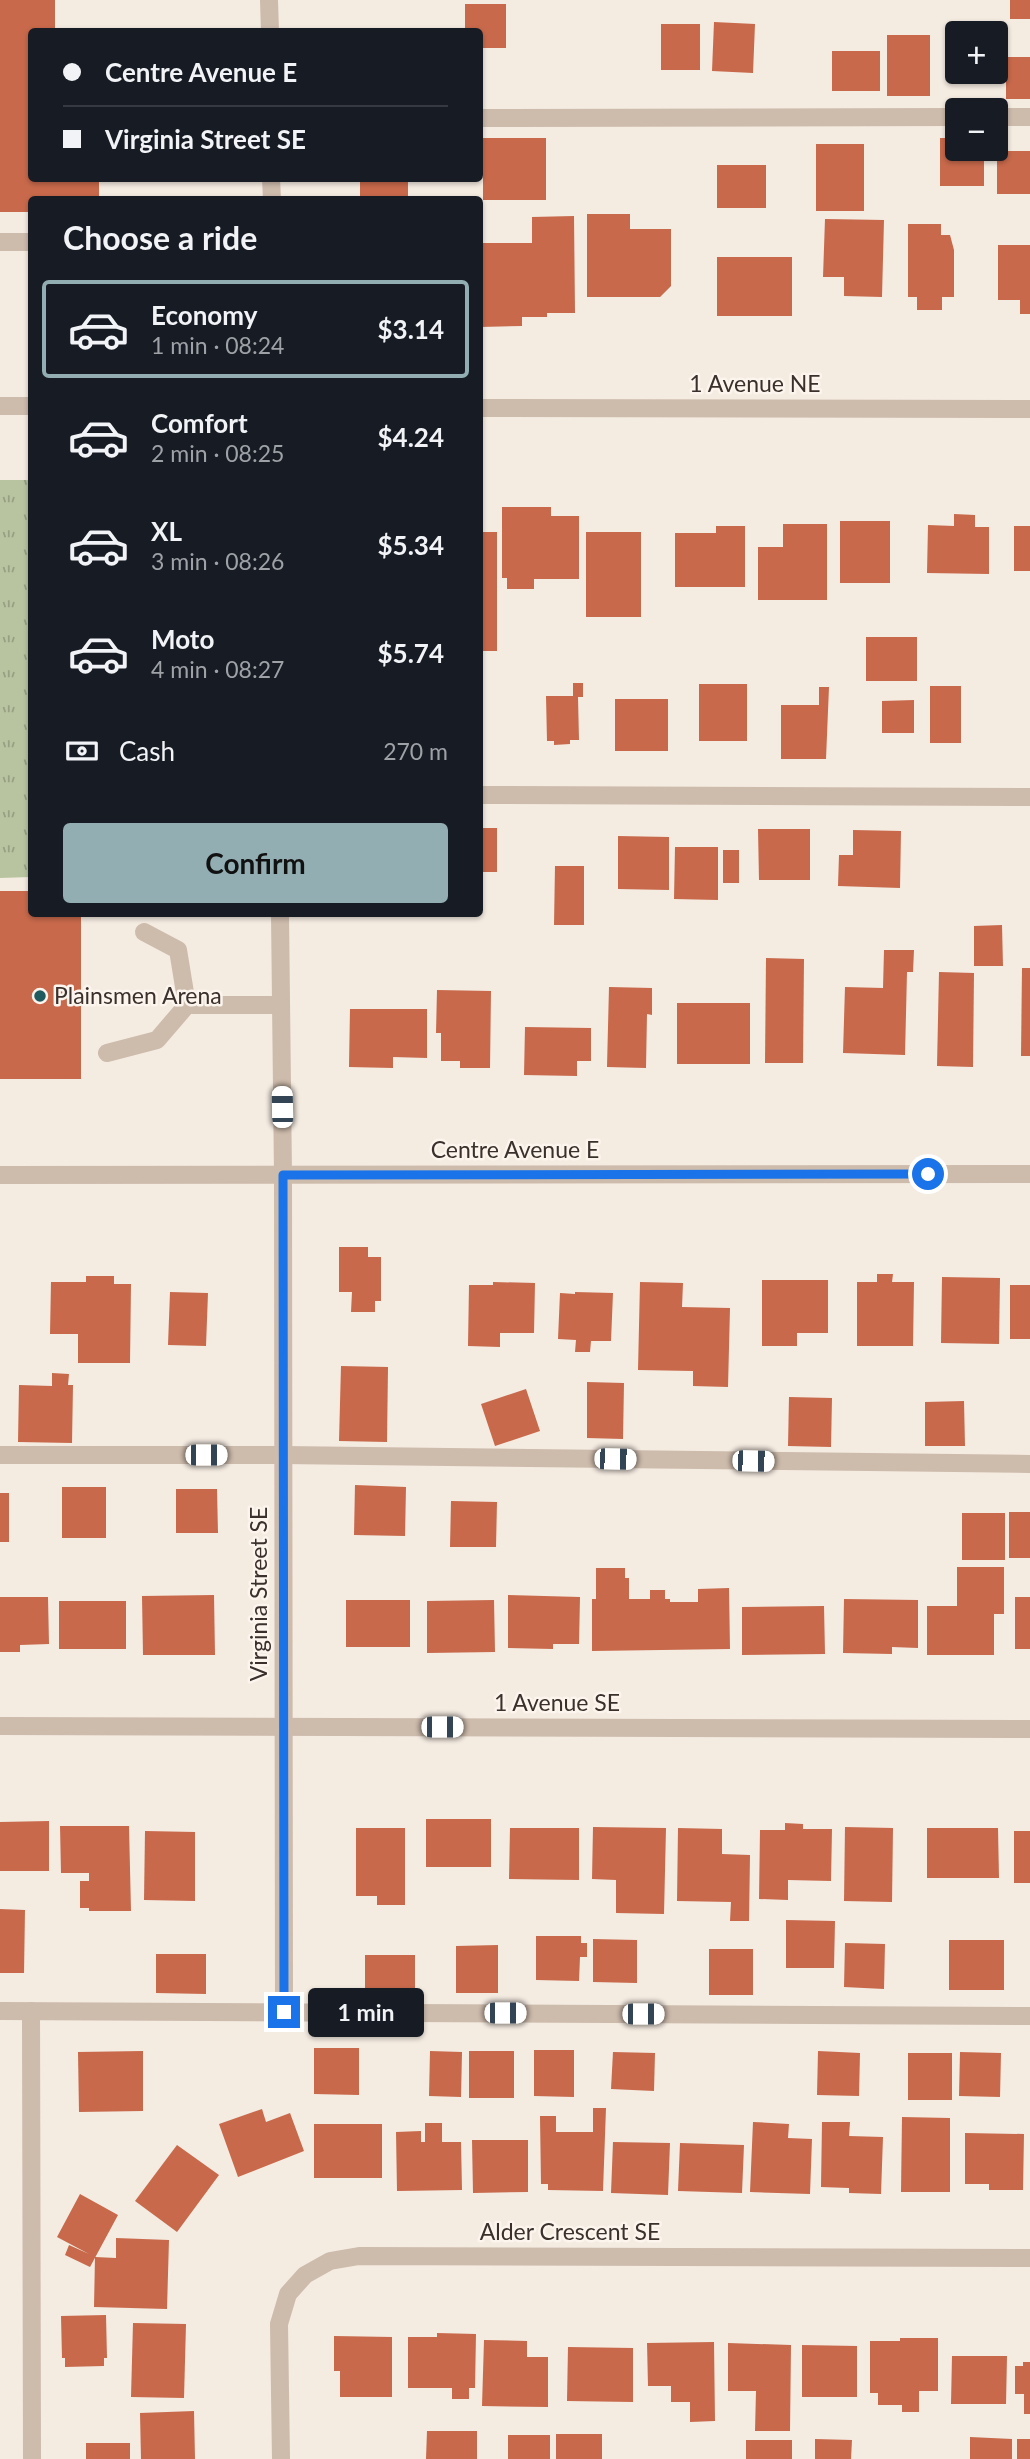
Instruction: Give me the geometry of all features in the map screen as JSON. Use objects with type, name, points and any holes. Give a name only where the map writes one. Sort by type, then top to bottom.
[{"type":"street","points":[[269,0],[270,28]]},
{"type":"street","points":[[483,118],[945,117]]},
{"type":"street","points":[[1008,117],[1030,117]]},
{"type":"street","points":[[0,242],[28,242]]},
{"type":"street","points":[[0,406],[28,406]]},
{"type":"street","name":"1 Avenue NE","points":[[483,408],[1030,409]]},
{"type":"street","points":[[483,795],[1030,797]]},
{"type":"street","name":"Virginia Street SE","points":[[280,917],[284,2012]]},
{"type":"street","points":[[144,932],[178,950],[187,1005]]},
{"type":"street","points":[[107,1053],[157,1040],[187,1005],[281,1005]]},
{"type":"street","name":"Centre Avenue E","points":[[0,1175],[1030,1174]]},
{"type":"street","points":[[0,1455],[283,1455],[1030,1464]]},
{"type":"street","name":"1 Avenue SE","points":[[0,1726],[1030,1728]]},
{"type":"street","points":[[0,2011],[1030,2015]]},
{"type":"street","points":[[31,2011],[32,2459]]},
{"type":"street","name":"Alder Crescent SE","points":[[281,2459],[279,2324],[288,2294],[306,2275],[330,2261],[359,2256],[1030,2258]]},
{"type":"green space","points":[[0,480],[28,480],[28,877],[0,878]]},
{"type":"building","points":[[0,0],[55,0],[55,28],[28,28],[28,182],[99,182],[99,196],[28,196],[28,212],[0,212]]},
{"type":"building","points":[[1010,0],[1030,0],[1030,19],[1010,19]]},
{"type":"building","points":[[465,4],[506,4],[506,48],[483,48],[483,28],[465,28]]},
{"type":"building","points":[[714,22],[755,24],[753,73],[712,71]]},
{"type":"building","points":[[661,24],[700,24],[700,70],[661,70]]},
{"type":"building","points":[[887,35],[930,35],[930,96],[887,96]]},
{"type":"building","points":[[832,51],[880,51],[880,91],[832,91]]},
{"type":"building","points":[[1008,57],[1030,57],[1030,99],[1006,98]]},
{"type":"building","points":[[483,138],[546,138],[546,200],[483,200]]},
{"type":"building","points":[[940,138],[945,138],[945,161],[984,161],[984,186],[940,186]]},
{"type":"building","points":[[816,144],[864,144],[864,211],[816,211]]},
{"type":"building","points":[[1008,151],[1030,151],[1030,194],[997,194],[997,161],[1008,161]]},
{"type":"building","points":[[717,165],[766,165],[766,208],[717,208]]},
{"type":"building","points":[[360,182],[408,182],[408,196],[360,196]]},
{"type":"building","points":[[587,214],[630,214],[630,229],[671,229],[671,286],[660,297],[587,297]]},
{"type":"building","points":[[574,216],[575,313],[547,313],[547,317],[522,317],[522,326],[483,327],[483,243],[532,243],[532,217]]},
{"type":"building","points":[[825,219],[884,220],[882,297],[844,296],[844,277],[823,277]]},
{"type":"building","points":[[908,224],[941,224],[941,235],[950,235],[954,250],[954,297],[942,297],[942,310],[917,310],[917,297],[908,297]]},
{"type":"building","points":[[998,245],[1030,245],[1030,314],[1020,314],[1020,300],[998,300]]},
{"type":"building","points":[[717,257],[792,257],[792,316],[717,316]]},
{"type":"building","points":[[502,507],[551,507],[551,516],[579,516],[579,579],[534,579],[534,589],[507,589],[507,578],[502,578]]},
{"type":"building","points":[[954,514],[975,515],[975,527],[989,527],[989,574],[927,573],[928,525],[954,526]]},
{"type":"building","points":[[840,521],[890,521],[890,583],[840,583]]},
{"type":"building","points":[[783,524],[827,524],[827,600],[758,600],[758,547],[783,547]]},
{"type":"building","points":[[716,526],[745,526],[745,587],[675,587],[675,533],[716,533]]},
{"type":"building","points":[[1014,526],[1030,526],[1030,571],[1014,571]]},
{"type":"building","points":[[483,532],[497,532],[497,651],[483,651]]},
{"type":"building","points":[[586,532],[641,532],[641,617],[586,617]]},
{"type":"building","points":[[866,637],[917,637],[917,681],[866,681]]},
{"type":"building","points":[[573,683],[583,683],[583,697],[578,697],[579,740],[570,740],[570,744],[554,745],[554,741],[547,741],[546,696],[573,696]]},
{"type":"building","points":[[699,684],[747,684],[747,741],[699,741]]},
{"type":"building","points":[[930,686],[961,686],[961,743],[930,743]]},
{"type":"building","points":[[819,687],[829,687],[826,759],[781,759],[781,705],[819,705]]},
{"type":"building","points":[[615,699],[668,699],[668,751],[615,751]]},
{"type":"building","points":[[914,700],[914,733],[882,733],[882,701]]},
{"type":"building","points":[[483,828],[497,828],[497,872],[483,872]]},
{"type":"building","points":[[758,829],[810,829],[810,880],[759,880]]},
{"type":"building","points":[[853,830],[901,831],[900,888],[838,886],[839,855],[853,855]]},
{"type":"building","points":[[618,836],[669,837],[669,890],[618,889]]},
{"type":"building","points":[[675,847],[718,847],[718,900],[674,899]]},
{"type":"building","points":[[723,850],[739,850],[739,883],[723,883]]},
{"type":"building","points":[[555,866],[584,866],[584,925],[554,925]]},
{"type":"building","name":"Plainsmen Arena","points":[[0,891],[28,891],[28,917],[81,917],[81,1079],[0,1079]]},
{"type":"building","points":[[1002,925],[1003,966],[974,966],[974,926]]},
{"type":"building","points":[[884,950],[914,950],[913,972],[907,972],[905,1055],[843,1053],[845,987],[883,988]]},
{"type":"building","points":[[766,958],[804,959],[803,1063],[765,1063]]},
{"type":"building","points":[[1022,968],[1030,968],[1030,1056],[1021,1056]]},
{"type":"building","points":[[939,972],[974,973],[973,1067],[937,1066]]},
{"type":"building","points":[[609,987],[652,988],[652,1015],[647,1014],[646,1068],[607,1067]]},
{"type":"building","points":[[437,990],[491,991],[490,1068],[460,1068],[460,1061],[441,1061],[441,1033],[436,1033]]},
{"type":"building","points":[[677,1003],[750,1003],[750,1064],[677,1064]]},
{"type":"building","points":[[350,1009],[427,1009],[427,1058],[393,1057],[393,1068],[349,1067]]},
{"type":"building","points":[[525,1027],[591,1028],[591,1061],[577,1061],[577,1076],[524,1075]]},
{"type":"building","points":[[339,1247],[368,1247],[368,1257],[381,1257],[381,1301],[375,1301],[375,1312],[351,1312],[352,1292],[339,1292]]},
{"type":"building","points":[[877,1274],[893,1274],[892,1282],[914,1282],[913,1346],[857,1346],[857,1282],[877,1282]]},
{"type":"building","points":[[86,1276],[114,1276],[114,1284],[131,1284],[130,1363],[78,1363],[78,1334],[50,1334],[51,1282],[86,1282]]},
{"type":"building","points":[[942,1277],[1000,1278],[999,1344],[941,1343]]},
{"type":"building","points":[[762,1280],[828,1280],[828,1333],[797,1333],[797,1346],[762,1346]]},
{"type":"building","points":[[493,1282],[535,1283],[534,1333],[500,1333],[500,1347],[468,1346],[469,1285],[493,1285]]},
{"type":"building","points":[[640,1282],[683,1283],[682,1307],[730,1308],[728,1387],[693,1386],[693,1371],[638,1370]]},
{"type":"building","points":[[1010,1285],[1030,1285],[1030,1339],[1010,1339]]},
{"type":"building","points":[[170,1292],[208,1293],[206,1346],[168,1345]]},
{"type":"building","points":[[560,1293],[613,1293],[611,1341],[591,1341],[590,1352],[575,1352],[576,1340],[558,1339]]},
{"type":"building","points":[[341,1366],[388,1367],[387,1442],[339,1441]]},
{"type":"building","points":[[52,1373],[69,1374],[68,1385],[73,1385],[72,1443],[18,1442],[19,1385],[52,1386]]},
{"type":"building","points":[[587,1382],[624,1383],[623,1439],[587,1438]]},
{"type":"building","points":[[526,1389],[540,1431],[495,1446],[481,1404]]},
{"type":"building","points":[[789,1397],[832,1398],[831,1447],[788,1446]]},
{"type":"building","points":[[964,1401],[965,1446],[925,1446],[925,1402]]},
{"type":"building","points":[[355,1485],[406,1487],[405,1536],[354,1535]]},
{"type":"building","points":[[62,1487],[106,1487],[106,1538],[62,1538]]},
{"type":"building","points":[[176,1489],[217,1489],[218,1533],[176,1533]]},
{"type":"building","points":[[0,1493],[9,1493],[9,1542],[0,1542]]},
{"type":"building","points":[[451,1501],[497,1502],[496,1547],[450,1547]]},
{"type":"building","points":[[1009,1512],[1030,1512],[1030,1558],[1009,1558]]},
{"type":"building","points":[[962,1513],[1005,1513],[1005,1560],[962,1560]]},
{"type":"building","points":[[957,1567],[1004,1567],[1004,1614],[994,1614],[994,1655],[927,1655],[927,1606],[957,1606]]},
{"type":"building","points":[[596,1568],[625,1568],[625,1578],[629,1578],[629,1599],[650,1599],[650,1590],[665,1590],[665,1599],[670,1599],[670,1602],[698,1602],[698,1589],[729,1588],[730,1649],[592,1651],[592,1599],[596,1599]]},
{"type":"building","points":[[214,1595],[215,1655],[143,1655],[142,1596]]},
{"type":"building","points":[[508,1595],[580,1597],[579,1644],[553,1644],[553,1649],[508,1648]]},
{"type":"building","points":[[0,1597],[48,1597],[49,1644],[20,1645],[20,1652],[0,1652]]},
{"type":"building","points":[[1015,1597],[1030,1597],[1030,1649],[1015,1649]]},
{"type":"building","points":[[844,1599],[918,1600],[918,1648],[892,1647],[892,1654],[843,1653]]},
{"type":"building","points":[[346,1600],[410,1600],[410,1647],[346,1647]]},
{"type":"building","points":[[494,1600],[495,1652],[427,1653],[427,1601]]},
{"type":"building","points":[[59,1601],[126,1601],[126,1649],[59,1649]]},
{"type":"building","points":[[824,1606],[825,1654],[742,1655],[742,1607]]},
{"type":"building","points":[[426,1819],[491,1819],[491,1867],[426,1867]]},
{"type":"building","points":[[49,1821],[49,1871],[0,1871],[0,1822]]},
{"type":"building","points":[[785,1823],[803,1824],[803,1829],[832,1829],[831,1881],[788,1880],[788,1900],[759,1899],[760,1830],[785,1830]]},
{"type":"building","points":[[60,1826],[129,1826],[131,1911],[89,1911],[89,1908],[80,1908],[80,1881],[89,1881],[89,1873],[61,1873]]},
{"type":"building","points":[[593,1827],[666,1828],[664,1914],[616,1913],[616,1880],[592,1879]]},
{"type":"building","points":[[845,1827],[893,1828],[892,1902],[844,1901]]},
{"type":"building","points":[[356,1828],[405,1828],[405,1905],[377,1905],[377,1896],[356,1896]]},
{"type":"building","points":[[510,1828],[579,1828],[579,1880],[509,1879]]},
{"type":"building","points":[[678,1828],[722,1829],[722,1854],[750,1855],[749,1921],[730,1921],[731,1902],[677,1901]]},
{"type":"building","points":[[927,1828],[998,1828],[999,1878],[927,1878]]},
{"type":"building","points":[[145,1831],[195,1832],[195,1901],[144,1900]]},
{"type":"building","points":[[1014,1831],[1030,1831],[1030,1883],[1014,1883]]},
{"type":"building","points":[[0,1909],[25,1910],[24,1973],[0,1973]]},
{"type":"building","points":[[786,1920],[835,1921],[834,1968],[786,1968]]},
{"type":"building","points":[[536,1936],[581,1936],[581,1943],[587,1943],[587,1957],[580,1957],[579,1981],[536,1980]]},
{"type":"building","points":[[593,1939],[637,1940],[637,1983],[593,1982]]},
{"type":"building","points":[[949,1940],[1004,1940],[1004,1990],[949,1990]]},
{"type":"building","points":[[845,1943],[885,1944],[884,1989],[844,1987]]},
{"type":"building","points":[[498,1945],[498,1993],[456,1993],[456,1946]]},
{"type":"building","points":[[709,1949],[753,1949],[753,1995],[709,1995]]},
{"type":"building","points":[[156,1954],[206,1954],[206,1994],[156,1993]]},
{"type":"building","points":[[365,1955],[415,1955],[415,1995],[365,1995]]},
{"type":"building","points":[[314,2048],[359,2048],[359,2095],[314,2094]]},
{"type":"building","points":[[534,2050],[574,2050],[574,2097],[534,2096]]},
{"type":"building","points":[[143,2051],[143,2111],[79,2112],[78,2052]]},
{"type":"building","points":[[430,2051],[462,2052],[461,2097],[429,2096]]},
{"type":"building","points":[[469,2051],[514,2051],[514,2098],[469,2098]]},
{"type":"building","points":[[818,2051],[860,2053],[859,2096],[817,2095]]},
{"type":"building","points":[[613,2052],[655,2053],[654,2091],[611,2089]]},
{"type":"building","points":[[960,2052],[1001,2053],[1000,2097],[959,2096]]},
{"type":"building","points":[[908,2053],[952,2053],[952,2100],[908,2100]]},
{"type":"building","points":[[593,2108],[606,2108],[603,2191],[548,2190],[548,2184],[541,2184],[540,2116],[556,2116],[556,2132],[593,2132]]},
{"type":"building","points":[[262,2109],[266,2122],[290,2113],[304,2151],[238,2177],[219,2124]]},
{"type":"building","points":[[902,2117],[950,2118],[950,2192],[901,2192]]},
{"type":"building","points":[[753,2122],[789,2124],[788,2138],[812,2139],[810,2194],[750,2192]]},
{"type":"building","points":[[822,2122],[850,2122],[849,2136],[883,2137],[881,2194],[849,2193],[849,2188],[821,2187]]},
{"type":"building","points":[[425,2123],[442,2123],[442,2142],[461,2142],[462,2190],[397,2191],[396,2132],[421,2131],[421,2142],[425,2142]]},
{"type":"building","points":[[314,2124],[382,2124],[382,2178],[314,2178]]},
{"type":"building","points":[[965,2133],[1024,2134],[1023,2190],[989,2190],[989,2184],[965,2184]]},
{"type":"building","points":[[472,2140],[528,2140],[528,2192],[473,2193]]},
{"type":"building","points":[[613,2142],[670,2143],[668,2195],[611,2193]]},
{"type":"building","points":[[680,2143],[744,2145],[742,2193],[678,2191]]},
{"type":"building","points":[[177,2145],[219,2175],[177,2232],[135,2201]]},
{"type":"building","points":[[80,2194],[118,2215],[90,2267],[65,2255],[69,2245],[89,2254],[57,2237]]},
{"type":"building","points":[[116,2238],[169,2240],[167,2309],[94,2307],[95,2257],[116,2258]]},
{"type":"building","points":[[106,2315],[107,2358],[104,2358],[104,2366],[65,2367],[65,2358],[62,2358],[61,2316]]},
{"type":"building","points":[[133,2323],[186,2324],[184,2398],[131,2397]]},
{"type":"building","points":[[437,2333],[476,2334],[475,2388],[469,2388],[469,2399],[452,2399],[452,2388],[408,2388],[408,2337],[437,2337]]},
{"type":"building","points":[[334,2336],[392,2337],[392,2397],[340,2397],[340,2371],[334,2371]]},
{"type":"building","points":[[900,2338],[938,2338],[938,2391],[919,2391],[919,2412],[902,2412],[902,2405],[878,2405],[878,2393],[870,2393],[870,2341],[900,2341]]},
{"type":"building","points":[[484,2340],[527,2341],[527,2357],[548,2357],[548,2407],[482,2406]]},
{"type":"building","points":[[714,2342],[715,2421],[690,2422],[690,2402],[671,2402],[671,2386],[648,2386],[647,2343]]},
{"type":"building","points":[[728,2343],[791,2345],[790,2431],[755,2431],[756,2391],[728,2391]]},
{"type":"building","points":[[802,2345],[857,2346],[857,2397],[802,2397]]},
{"type":"building","points":[[568,2347],[633,2348],[633,2402],[567,2401]]},
{"type":"building","points":[[952,2356],[1007,2356],[1006,2404],[951,2404]]},
{"type":"building","points":[[1023,2362],[1030,2362],[1030,2414],[1024,2414],[1024,2394],[1015,2394],[1015,2366],[1023,2366]]},
{"type":"building","points":[[194,2411],[195,2459],[141,2459],[140,2413]]},
{"type":"building","points":[[427,2431],[477,2431],[477,2459],[426,2459]]},
{"type":"building","points":[[556,2434],[602,2434],[602,2459],[556,2459]]},
{"type":"building","points":[[508,2435],[550,2435],[550,2459],[508,2459]]},
{"type":"building","points":[[970,2437],[1012,2439],[1012,2459],[970,2459]]},
{"type":"building","points":[[815,2439],[852,2440],[851,2459],[815,2459]]},
{"type":"building","points":[[1017,2439],[1030,2439],[1030,2459],[1017,2459]]},
{"type":"building","points":[[746,2440],[792,2440],[792,2459],[746,2459]]},
{"type":"building","points":[[86,2443],[130,2443],[130,2459],[86,2459]]},
{"type":"place","name":"Plainsmen Arena","points":[[40,996]]},
{"type":"route","points":[[284,2012],[283,1175],[928,1174]]}]
